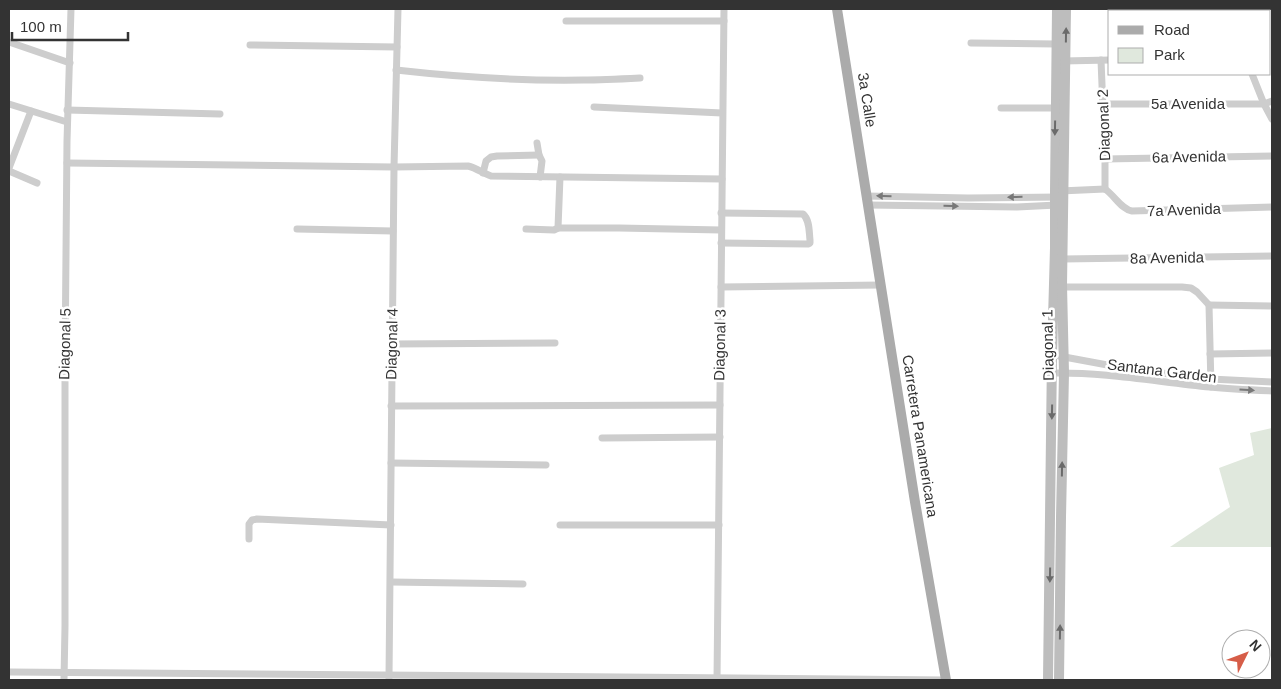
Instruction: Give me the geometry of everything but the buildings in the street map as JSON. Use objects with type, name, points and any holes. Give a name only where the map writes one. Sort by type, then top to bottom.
[{"type":"main road","name":"3a Calle","points":[[837,9],[867,200]]},
{"type":"main road","name":"Diagonal 1","points":[[1048,680],[1052,355],[1055,248],[1059,198],[1061,61],[1056,44],[1057,9]]},
{"type":"main road","name":"Diagonal 1","points":[[1059,680],[1064,357],[1063,259],[1056,108],[1066,9]]},
{"type":"main road","name":"Carretera Panamericana","points":[[867,200],[946,680]]},
{"type":"street","name":"Diagonal 5","points":[[64,677],[67,110],[71,9]]},
{"type":"street","name":"Diagonal 4","points":[[389,678],[393,231],[398,9]]},
{"type":"street","name":"Diagonal 3","points":[[717,678],[724,9]]},
{"type":"street","points":[[566,21],[724,21]]},
{"type":"street","points":[[9,42],[70,63]]},
{"type":"street","points":[[971,43],[1056,44]]},
{"type":"street","points":[[250,45],[397,47]]},
{"type":"street","name":"Diagonal 2","points":[[1101,60],[1104,104],[1105,189]]},
{"type":"street","points":[[1061,61],[1108,60]]},
{"type":"street","points":[[396,70],[446,76],[518,79],[583,80],[640,78]]},
{"type":"street","points":[[1252,75],[1272,119]]},
{"type":"street","name":"5a Avenida","points":[[1104,104],[1264,104],[1272,101]]},
{"type":"street","points":[[9,104],[67,122]]},
{"type":"street","points":[[594,107],[722,113]]},
{"type":"street","points":[[1001,108],[1056,108]]},
{"type":"street","points":[[67,110],[220,114]]},
{"type":"street","points":[[31,111],[9,170],[37,183]]},
{"type":"street","points":[[537,143],[542,161],[540,177]]},
{"type":"street","points":[[483,173],[486,160],[497,156],[539,155]]},
{"type":"street","name":"6a Avenida","points":[[1105,159],[1272,156]]},
{"type":"street","points":[[67,163],[394,167],[468,166],[490,176],[722,178]]},
{"type":"street","points":[[558,228],[560,177]]},
{"type":"street","points":[[867,200],[919,201],[968,198],[1059,198],[1105,189]]},
{"type":"street","name":"7a Avenida","points":[[1105,189],[1113,195],[1122,207],[1132,211],[1272,207]]},
{"type":"street","points":[[721,213],[804,214],[808,219],[810,240],[809,244],[721,243]]},
{"type":"street","points":[[297,229],[393,231]]},
{"type":"street","points":[[526,229],[721,230]]},
{"type":"street","name":"8a Avenida","points":[[1063,259],[1272,256]]},
{"type":"street","points":[[721,287],[880,285]]},
{"type":"street","points":[[1062,287],[1182,287],[1191,288],[1198,292],[1209,306],[1211,387]]},
{"type":"street","points":[[1209,306],[1272,306]]},
{"type":"street","points":[[392,344],[555,343]]},
{"type":"street","points":[[1210,354],[1272,353]]},
{"type":"street","name":"Santana Garden","points":[[1052,355],[1210,379],[1272,382]]},
{"type":"street","points":[[1103,376],[1104,364]]},
{"type":"street","name":"Santana Garden","points":[[1052,373],[1272,392]]},
{"type":"street","points":[[391,406],[720,404]]},
{"type":"street","points":[[602,438],[720,437]]},
{"type":"street","points":[[391,463],[546,465]]},
{"type":"street","points":[[249,539],[249,524],[252,520],[257,519],[391,525]]},
{"type":"street","points":[[560,525],[719,525]]},
{"type":"street","points":[[390,582],[523,584]]},
{"type":"street","points":[[9,672],[64,677],[946,680]]},
{"type":"green space","points":[[1272,428],[1272,547],[1170,547],[1230,507],[1219,468],[1254,455],[1250,433]]}]
